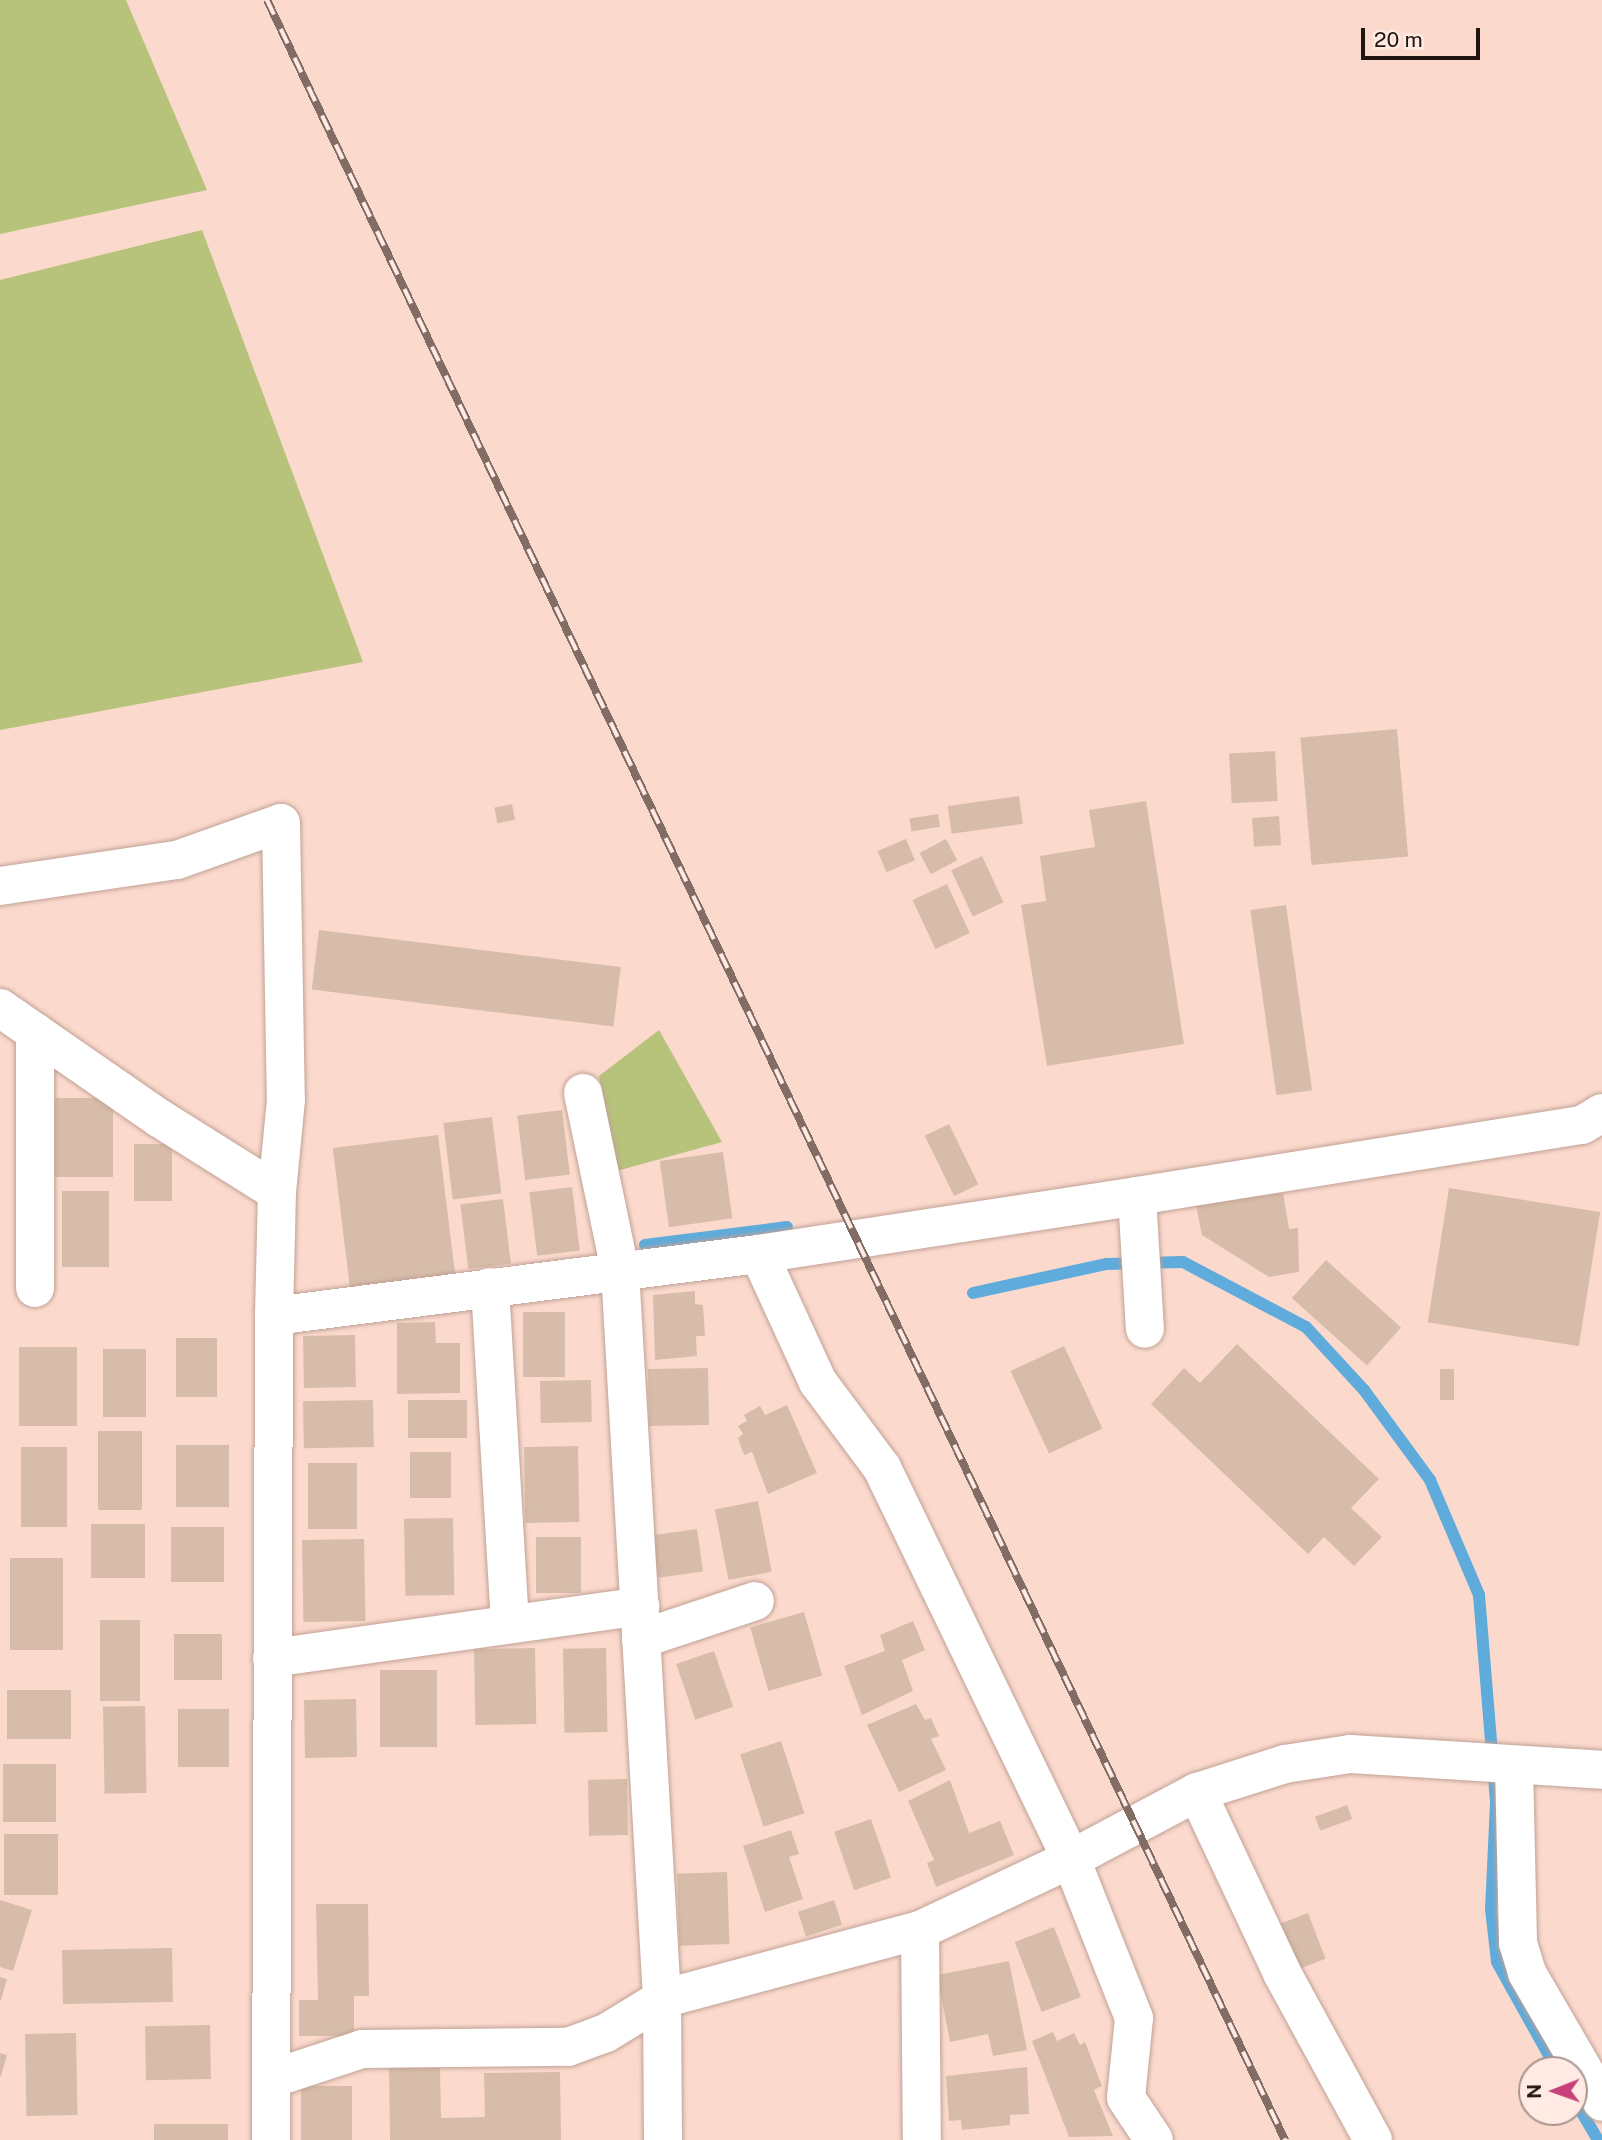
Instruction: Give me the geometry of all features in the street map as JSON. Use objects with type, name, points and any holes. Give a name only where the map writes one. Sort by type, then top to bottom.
[{"type":"street","points":[[0,886],[177,860],[281,823],[286,1100],[277,1192],[274,1316],[271,2140]]},
{"type":"street","points":[[0,1008],[277,1192]]},
{"type":"street","points":[[35,1032],[36,1288]]},
{"type":"street","points":[[583,1093],[620,1270],[662,1999],[663,2140]]},
{"type":"street","points":[[274,1316],[759,1254],[1582,1125],[1602,1113]]},
{"type":"street","points":[[1137,1196],[1145,1329]]},
{"type":"street","points":[[759,1254],[818,1382],[881,1468],[1071,1860],[1134,2018],[1126,2098],[1154,2140]]},
{"type":"street","points":[[491,1287],[510,1622]]},
{"type":"street","points":[[272,1658],[510,1622],[640,1623],[755,1601]]},
{"type":"street","points":[[271,2079],[362,2049],[568,2048],[606,2033],[662,1999],[919,1930],[1071,1860],[1197,1792],[1285,1764],[1350,1755],[1602,1770]]},
{"type":"street","points":[[1514,1765],[1518,1943],[1527,1973],[1602,2102]]},
{"type":"street","points":[[1197,1792],[1282,1973],[1373,2140]]},
{"type":"street","points":[[919,1930],[922,2140]]},
{"type":"green space","points":[[0,0],[126,0],[207,190],[0,234]]},
{"type":"green space","points":[[202,230],[363,662],[0,730],[0,280]]},
{"type":"green space","points":[[659,1030],[722,1142],[613,1172],[599,1076]]},
{"type":"building","points":[[1397,729],[1408,857],[1312,865],[1300,737]]},
{"type":"building","points":[[1275,751],[1278,801],[1232,803],[1229,753]]},
{"type":"building","points":[[1019,796],[1023,824],[952,834],[948,806]]},
{"type":"building","points":[[1146,801],[1184,1044],[1047,1066],[1021,905],[1046,901],[1040,856],[1095,847],[1089,810]]},
{"type":"building","points":[[512,804],[515,820],[497,823],[494,807]]},
{"type":"building","points":[[938,814],[940,827],[911,831],[909,819]]},
{"type":"building","points":[[1279,816],[1281,845],[1254,847],[1252,818]]},
{"type":"building","points":[[906,839],[915,860],[886,872],[877,851]]},
{"type":"building","points":[[946,839],[957,860],[931,874],[920,853]]},
{"type":"building","points":[[982,856],[1004,902],[973,917],[951,870]]},
{"type":"building","points":[[947,884],[970,933],[935,949],[913,900]]},
{"type":"building","points":[[1286,905],[1312,1090],[1276,1095],[1250,910]]},
{"type":"building","points":[[319,930],[621,967],[613,1027],[312,990]]},
{"type":"building","points":[[55,1098],[113,1098],[113,1177],[55,1177]]},
{"type":"building","points":[[562,1110],[570,1175],[525,1180],[517,1115]]},
{"type":"building","points":[[492,1117],[501,1193],[453,1199],[443,1123]]},
{"type":"building","points":[[949,1124],[978,1184],[954,1196],[925,1136]]},
{"type":"building","points":[[438,1135],[455,1276],[350,1289],[333,1148]]},
{"type":"building","points":[[134,1144],[172,1144],[172,1201],[134,1201]]},
{"type":"building","points":[[723,1152],[732,1218],[669,1227],[660,1161]]},
{"type":"building","points":[[572,1187],[580,1251],[537,1256],[529,1192]]},
{"type":"building","points":[[1449,1188],[1600,1212],[1579,1346],[1428,1322]]},
{"type":"building","points":[[62,1191],[109,1191],[109,1267],[62,1267]]},
{"type":"building","points":[[1283,1193],[1289,1229],[1298,1228],[1299,1272],[1269,1277],[1202,1235],[1196,1205]]},
{"type":"building","points":[[503,1199],[511,1264],[468,1269],[460,1204]]},
{"type":"building","points":[[1326,1260],[1401,1328],[1367,1365],[1292,1298]]},
{"type":"building","points":[[695,1291],[695,1304],[703,1305],[705,1336],[696,1336],[697,1356],[655,1360],[653,1295]]},
{"type":"building","points":[[523,1312],[565,1312],[565,1377],[523,1377]]},
{"type":"building","points":[[435,1322],[436,1343],[460,1343],[460,1393],[397,1394],[397,1323]]},
{"type":"building","points":[[355,1335],[356,1387],[304,1388],[303,1336]]},
{"type":"building","points":[[176,1338],[217,1338],[217,1397],[176,1397]]},
{"type":"building","points":[[1237,1344],[1379,1479],[1351,1508],[1382,1537],[1354,1566],[1324,1537],[1308,1554],[1151,1404],[1184,1368],[1200,1383]]},
{"type":"building","points":[[1064,1346],[1102,1428],[1049,1453],[1011,1371]]},
{"type":"building","points":[[19,1347],[77,1347],[77,1426],[19,1426]]},
{"type":"building","points":[[103,1349],[146,1349],[146,1417],[103,1417]]},
{"type":"building","points":[[708,1368],[709,1425],[649,1426],[648,1369]]},
{"type":"building","points":[[1440,1369],[1454,1369],[1454,1400],[1440,1400]]},
{"type":"building","points":[[591,1380],[592,1422],[541,1423],[540,1381]]},
{"type":"building","points":[[373,1400],[374,1447],[304,1448],[303,1401]]},
{"type":"building","points":[[408,1400],[467,1400],[467,1438],[408,1438]]},
{"type":"building","points":[[787,1405],[817,1473],[768,1494],[752,1452],[744,1455],[738,1438],[743,1434],[738,1426],[747,1421],[744,1415],[760,1406],[765,1415]]},
{"type":"building","points":[[98,1431],[142,1431],[142,1510],[98,1510]]},
{"type":"building","points":[[176,1445],[229,1445],[229,1507],[176,1507]]},
{"type":"building","points":[[578,1446],[579,1522],[525,1523],[524,1447]]},
{"type":"building","points":[[21,1447],[67,1447],[67,1527],[21,1527]]},
{"type":"building","points":[[410,1452],[451,1452],[451,1498],[410,1498]]},
{"type":"building","points":[[308,1463],[357,1463],[357,1529],[308,1529]]},
{"type":"building","points":[[758,1501],[772,1572],[729,1580],[715,1509]]},
{"type":"building","points":[[453,1518],[454,1595],[405,1596],[404,1519]]},
{"type":"building","points":[[91,1524],[145,1524],[145,1578],[91,1578]]},
{"type":"building","points":[[171,1527],[224,1527],[224,1582],[171,1582]]},
{"type":"building","points":[[697,1529],[703,1572],[658,1578],[652,1535]]},
{"type":"building","points":[[536,1537],[581,1537],[581,1593],[536,1593]]},
{"type":"building","points":[[364,1539],[365,1621],[303,1622],[302,1540]]},
{"type":"building","points":[[10,1558],[63,1558],[63,1650],[10,1650]]},
{"type":"building","points":[[804,1612],[822,1675],[768,1691],[750,1627]]},
{"type":"building","points":[[100,1620],[140,1620],[140,1701],[100,1701]]},
{"type":"building","points":[[913,1621],[925,1650],[902,1660],[913,1691],[862,1715],[844,1666],[885,1651],[880,1635]]},
{"type":"building","points":[[174,1634],[222,1634],[222,1680],[174,1680]]},
{"type":"building","points":[[535,1648],[536,1724],[475,1725],[474,1649]]},
{"type":"building","points":[[606,1648],[607,1732],[564,1733],[563,1649]]},
{"type":"building","points":[[714,1651],[733,1707],[695,1720],[676,1664]]},
{"type":"building","points":[[380,1670],[437,1670],[437,1747],[380,1747]]},
{"type":"building","points":[[7,1690],[71,1690],[71,1739],[7,1739]]},
{"type":"building","points":[[356,1699],[357,1757],[305,1758],[304,1700]]},
{"type":"building","points":[[916,1704],[925,1720],[931,1718],[939,1736],[931,1739],[946,1770],[899,1792],[867,1725]]},
{"type":"building","points":[[145,1706],[147,1793],[105,1794],[103,1707]]},
{"type":"building","points":[[178,1709],[229,1709],[229,1767],[178,1767]]},
{"type":"building","points":[[781,1741],[804,1813],[764,1827],[740,1754]]},
{"type":"building","points":[[3,1764],[56,1764],[56,1822],[3,1822]]},
{"type":"building","points":[[627,1779],[628,1835],[589,1836],[588,1780]]},
{"type":"building","points":[[950,1780],[969,1833],[1000,1821],[1014,1855],[936,1887],[927,1863],[934,1860],[908,1801]]},
{"type":"building","points":[[1347,1805],[1352,1819],[1320,1831],[1315,1817]]},
{"type":"building","points":[[871,1819],[891,1878],[854,1890],[834,1832]]},
{"type":"building","points":[[791,1830],[799,1854],[789,1857],[803,1899],[765,1912],[743,1846]]},
{"type":"building","points":[[4,1834],[58,1834],[58,1895],[4,1895]]},
{"type":"building","points":[[727,1872],[730,1944],[680,1946],[677,1874]]},
{"type":"building","points":[[0,1900],[32,1910],[13,1971],[0,1967]]},
{"type":"building","points":[[834,1900],[842,1925],[806,1936],[798,1912]]},
{"type":"building","points":[[316,1904],[368,1904],[369,1996],[354,1996],[354,2036],[299,2036],[299,2000],[318,2000]]},
{"type":"building","points":[[1308,1913],[1326,1959],[1298,1969],[1281,1923]]},
{"type":"building","points":[[1054,1927],[1081,1997],[1042,2012],[1015,1942]]},
{"type":"building","points":[[172,1948],[173,2002],[63,2004],[62,1950]]},
{"type":"building","points":[[1009,1961],[1027,2050],[993,2056],[988,2034],[950,2042],[937,1975]]},
{"type":"building","points":[[0,1977],[7,1979],[1,2000],[0,2000]]},
{"type":"building","points":[[210,2025],[211,2079],[146,2080],[145,2026]]},
{"type":"building","points":[[1053,2032],[1057,2041],[1074,2033],[1080,2045],[1085,2042],[1102,2086],[1094,2090],[1113,2136],[1069,2137],[1032,2041]]},
{"type":"building","points":[[76,2033],[77,2115],[26,2116],[25,2034]]},
{"type":"building","points":[[0,2053],[7,2055],[1,2076],[0,2076]]},
{"type":"building","points":[[389,2067],[440,2067],[441,2118],[485,2117],[484,2073],[560,2072],[561,2140],[390,2140]]},
{"type":"building","points":[[1027,2067],[1029,2114],[1010,2115],[1010,2125],[962,2130],[961,2120],[949,2121],[946,2076]]},
{"type":"building","points":[[301,2086],[352,2086],[352,2140],[301,2140]]},
{"type":"building","points":[[154,2124],[228,2124],[228,2140],[154,2140]]},
{"type":"waterway","points":[[645,1245],[787,1227]]},
{"type":"waterway","points":[[973,1293],[1106,1264],[1183,1262],[1306,1327],[1364,1390],[1430,1480],[1479,1595],[1496,1804],[1491,1909],[1497,1962],[1549,2056]]},
{"type":"waterway","points":[[1588,2123],[1598,2140]]},
{"type":"railway","points":[[267,0],[1285,2140]]}]
